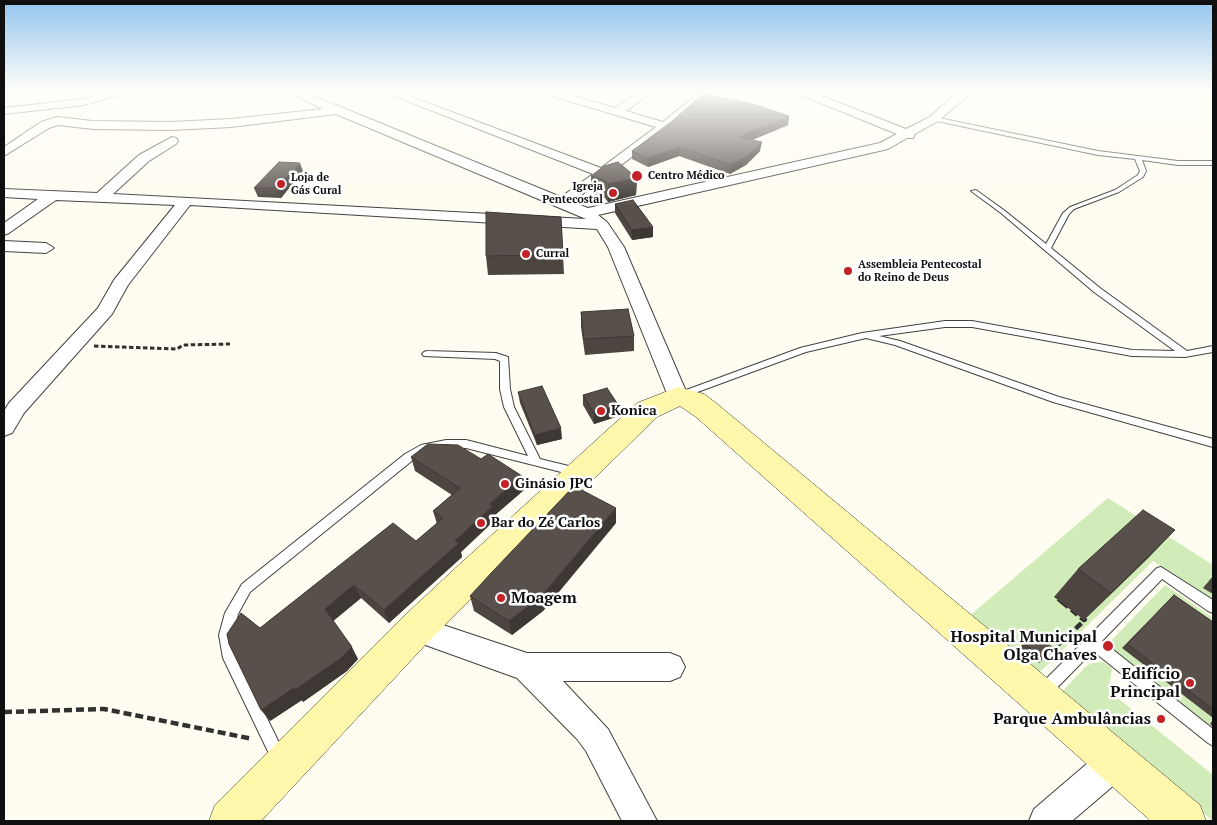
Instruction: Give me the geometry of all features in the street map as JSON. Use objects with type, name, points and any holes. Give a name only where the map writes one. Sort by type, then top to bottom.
[{"type":"main road","points":[[231,821],[416,629],[580,472],[647,410],[678,396],[694,401],[706,410],[1184,821]]},
{"type":"street","points":[[4,152],[38,130]]},
{"type":"street","points":[[386,130],[587,214],[602,225],[616,248],[678,396]]},
{"type":"street","points":[[488,130],[603,173]]},
{"type":"street","points":[[562,203],[660,130]]},
{"type":"street","points":[[895,130],[909,135]]},
{"type":"street","points":[[587,214],[884,146],[918,130]]},
{"type":"street","points":[[101,197],[144,158],[172,140]]},
{"type":"street","points":[[4,193],[186,201],[602,225]]},
{"type":"street","points":[[4,230],[53,194]]},
{"type":"street","points":[[4,428],[16,408],[106,310],[120,284],[186,201]]},
{"type":"street","points":[[4,246],[46,248]]},
{"type":"street","points":[[416,629],[527,667],[670,667]]},
{"type":"street","points":[[527,667],[592,734],[640,821]]},
{"type":"street","points":[[1046,821],[1115,762]]},
{"type":"lane","points":[[985,130],[1098,153],[1138,159],[1185,164],[1213,163]]},
{"type":"lane","points":[[1047,249],[1058,227],[1072,208],[1117,191],[1141,176],[1143,171],[1138,159]]},
{"type":"lane","points":[[974,191],[1004,212],[1097,290],[1186,354]]},
{"type":"lane","points":[[678,396],[803,350],[862,336],[945,324],[972,324],[1132,352],[1186,354],[1213,349]]},
{"type":"lane","points":[[862,336],[897,343],[1056,400],[1213,443]]},
{"type":"lane","points":[[427,354],[496,356],[505,359],[505,389],[509,407],[536,461]]},
{"type":"lane","points":[[283,767],[230,658],[226,635],[232,613],[246,588],[409,457],[424,448],[446,444],[466,444],[580,472]]},
{"type":"lane","points":[[1038,696],[1161,572],[1213,607]]},
{"type":"lane","points":[[1092,642],[1213,738]]},
{"type":"path","points":[[73,346],[177,350],[183,345],[230,344]]},
{"type":"path","points":[[1061,590],[1054,597],[1084,620],[1091,613]]},
{"type":"path","points":[[4,712],[104,709],[260,740]]},
{"type":"green space","points":[[1108,498],[1213,565],[1213,601],[1153,561],[1037,675],[968,617]]},
{"type":"green space","name":"Edifício Principal","points":[[1165,585],[1213,618],[1213,719],[1207,727],[1105,647]]},
{"type":"green space","points":[[1103,662],[1112,668],[1109,691],[1213,775],[1213,821],[1060,694],[1086,666]]},
{"type":"building","points":[[661,130],[757,130],[739,137],[762,142],[747,156],[731,165],[680,147],[648,158],[632,151]]},
{"type":"building","points":[[279,162],[300,163],[277,188],[254,188]]},
{"type":"building","points":[[618,162],[637,178],[608,184],[605,180],[591,176],[604,166]]},
{"type":"building","points":[[633,200],[653,227],[632,230],[615,204]]},
{"type":"building","points":[[486,212],[561,217],[563,255],[486,256]]},
{"type":"building","points":[[628,309],[634,336],[584,339],[581,312]]},
{"type":"building","points":[[542,386],[561,428],[535,435],[518,392]]},
{"type":"building","points":[[607,388],[619,406],[594,413],[583,395]]},
{"type":"building","points":[[428,444],[458,445],[481,459],[488,454],[522,476],[490,504],[493,506],[455,541],[459,543],[384,610],[354,585],[325,609],[352,647],[340,659],[295,690],[294,688],[261,710],[229,644],[227,634],[241,613],[260,628],[393,523],[416,541],[443,518],[433,511],[460,488],[411,457]]},
{"type":"building","points":[[574,486],[616,508],[541,597],[509,621],[470,596],[493,571]]},
{"type":"building","points":[[1143,510],[1175,530],[1111,593],[1078,569]]},
{"type":"building","name":"Edifício Principal","points":[[1174,595],[1213,622],[1213,709],[1127,644]]},
{"type":"building","points":[[1035,633],[1053,648],[1043,658],[1024,643]]},
{"type":"place","name":"Centro Médico","points":[[637,176]]},
{"type":"place","name":"Loja de Gás Cural","points":[[281,184]]},
{"type":"place","name":"Igreja Pentecostal","points":[[613,193]]},
{"type":"place","name":"Curral","points":[[526,254]]},
{"type":"place","name":"Assembleia Pentecostal do Reino de Deus","points":[[848,271]]},
{"type":"place","name":"Konica","points":[[601,411]]},
{"type":"place","name":"Ginásio JPC","points":[[505,484]]},
{"type":"place","name":"Bar do Zé Carlos","points":[[481,523]]},
{"type":"place","name":"Moagem","points":[[501,598]]},
{"type":"place","name":"Hospital Municipal Olga Chaves","points":[[1108,646]]},
{"type":"place","name":"Edifício Principal","points":[[1190,683]]},
{"type":"place","name":"Parque Ambulâncias","points":[[1161,719]]}]
